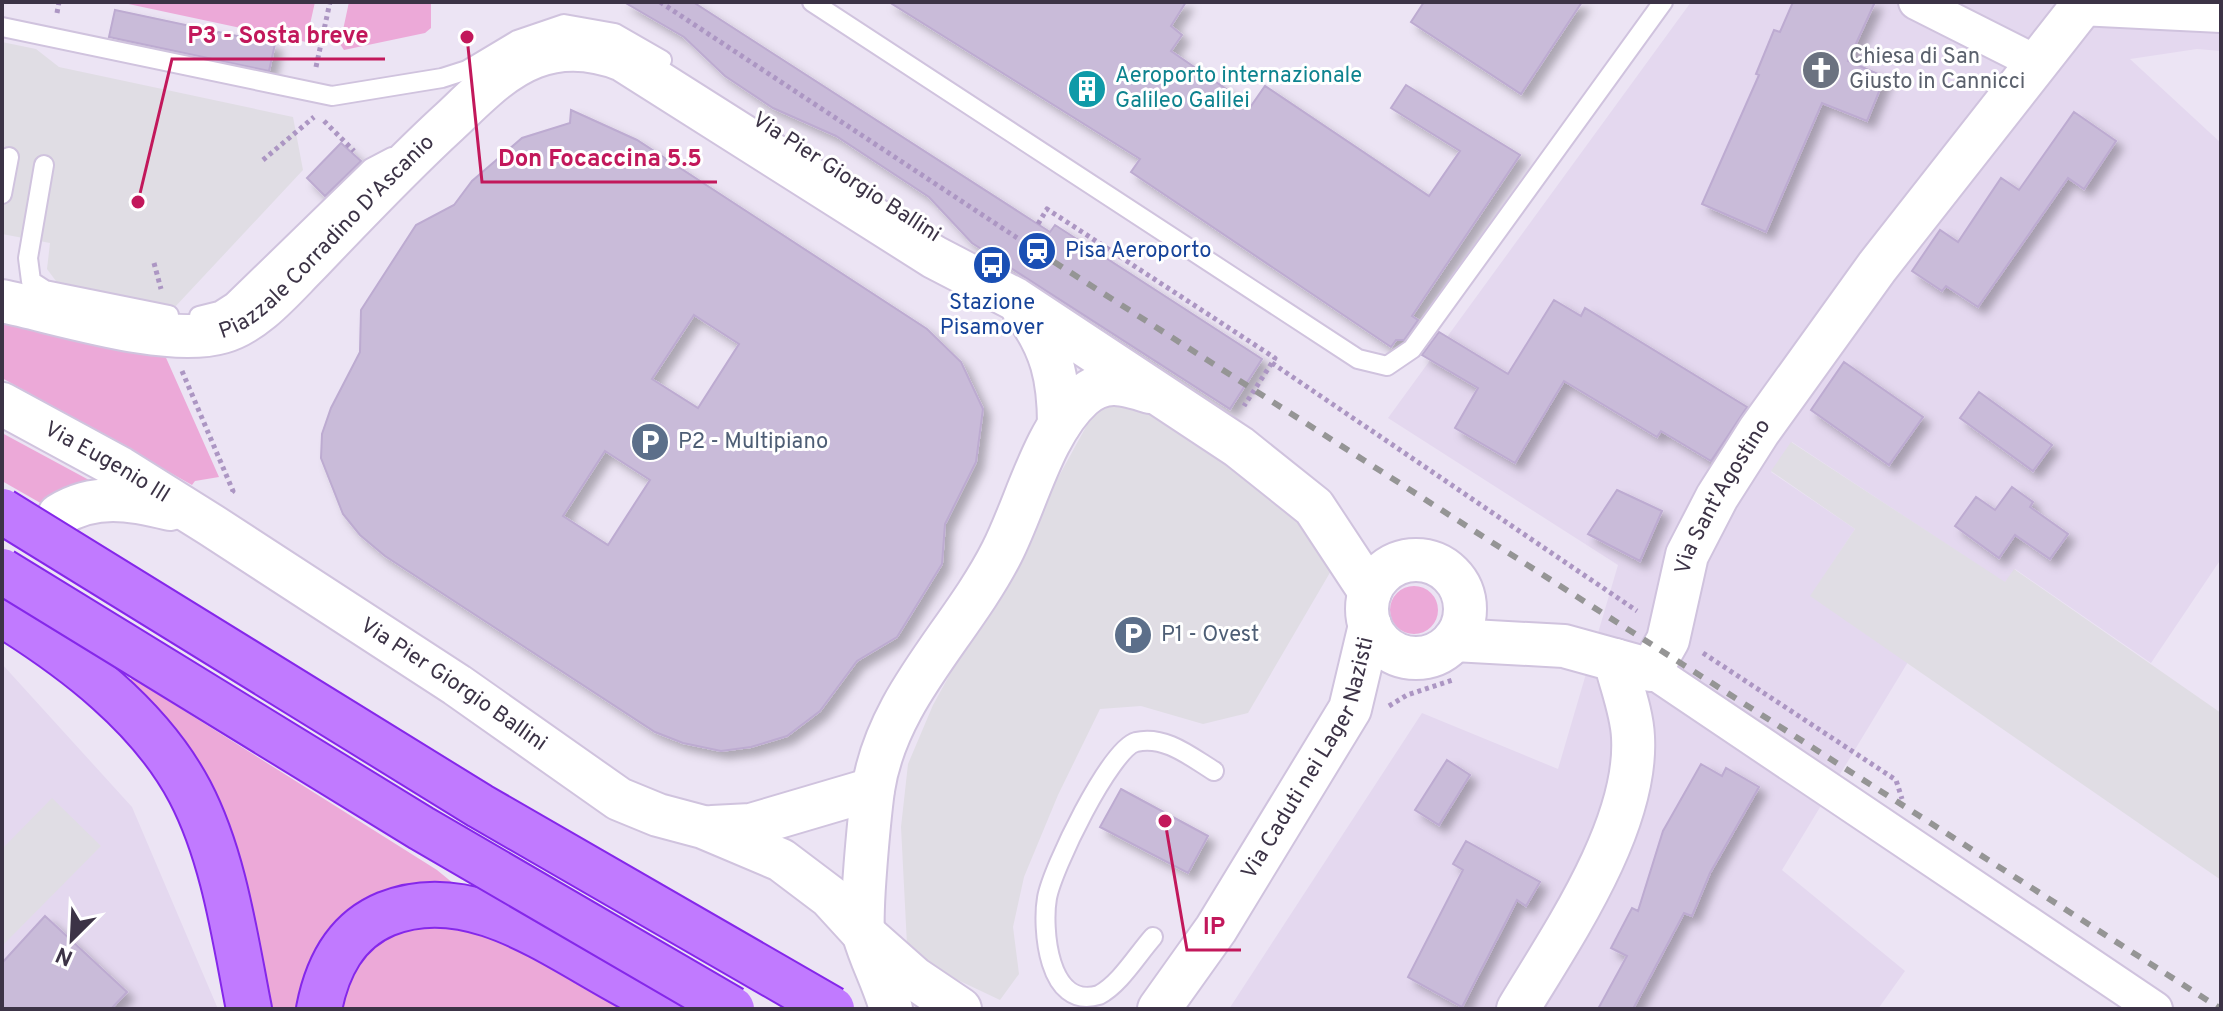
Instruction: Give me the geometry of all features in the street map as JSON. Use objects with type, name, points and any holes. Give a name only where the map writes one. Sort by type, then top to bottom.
[{"type":"highway","points":[[2,511],[493,814],[832,1009]]},
{"type":"highway","points":[[2,571],[434,836],[732,1009]]},
{"type":"highway","points":[[2,614],[54,647],[132,715],[190,792],[216,864],[246,995]]},
{"type":"highway","points":[[319,1009],[334,961],[360,929],[398,910],[425,904],[471,907],[506,919],[642,996],[678,1009]]},
{"type":"street","points":[[1916,2],[2035,62]]},
{"type":"street","points":[[2082,5],[2221,15]]},
{"type":"street","name":"Via Sant'Agostino","points":[[1633,665],[1668,640],[1687,555],[1725,485],[1790,384],[2035,62],[2082,5]]},
{"type":"street","name":"Piazzale Corradino D'Ascanio","points":[[2,301],[211,335],[246,321],[290,282],[434,136],[498,78],[537,56],[577,50],[627,50]]},
{"type":"street","name":"Via Pier Giorgio Ballini","points":[[627,50],[934,257],[1015,299],[1166,397]]},
{"type":"street","name":"Via Pier Giorgio Ballini","points":[[1015,299],[1035,325],[1055,364],[1059,384],[1059,425]]},
{"type":"street","name":"Via Pier Giorgio Ballini","points":[[891,1009],[862,932],[873,789],[888,738],[907,698],[1000,556],[1059,425],[1083,396],[1102,384],[1123,383],[1166,397]]},
{"type":"street","name":"Via Caduti nei Lager Nazisti","points":[[1166,397],[1280,477],[1314,507],[1370,608],[1386,647],[1411,657]]},
{"type":"street","name":"Via Eugenio III","points":[[2,404],[211,516]]},
{"type":"street","points":[[59,515],[78,505],[106,499],[137,501],[211,516]]},
{"type":"street","points":[[1314,507],[1411,560],[1437,565],[1505,617],[1564,646],[1633,665],[2155,1009]]},
{"type":"street","name":"Via Pier Giorgio Ballini","points":[[211,516],[457,685],[590,781],[658,815],[703,827],[781,860],[830,897],[862,932],[914,978],[960,1009]]},
{"type":"street","points":[[1370,608],[1387,570],[1411,560]]},
{"type":"street","points":[[1454,640],[1464,611],[1456,582]]},
{"type":"street","name":"Via Caduti nei Lager Nazisti","points":[[1159,1009],[1216,929],[1350,709],[1370,608]]},
{"type":"street","points":[[1350,709],[1411,657],[1431,655],[1454,640],[1564,646]]},
{"type":"street","points":[[1518,1009],[1587,894],[1622,804],[1633,741],[1633,665]]},
{"type":"street","name":"Via Pier Giorgio Ballini","points":[[703,827],[751,825],[873,789]]},
{"type":"lane","points":[[812,2],[1358,359],[1387,366],[1412,349],[1663,2]]},
{"type":"lane","points":[[2,27],[332,96],[442,78],[467,70],[545,28],[564,24],[603,30],[627,50],[682,73]]},
{"type":"lane","points":[[2,194],[9,157]]},
{"type":"lane","points":[[44,165],[28,258],[31,281],[45,290],[164,325]]},
{"type":"lane","name":"Via Pier Giorgio Ballini","points":[[944,240],[1015,299]]},
{"type":"lane","points":[[1153,937],[1100,994],[1088,998],[1074,996],[1055,980],[1049,962],[1044,921],[1053,876],[1107,768],[1122,749],[1133,743],[1157,741],[1214,771]]},
{"type":"path","points":[[660,2],[1037,251]]},
{"type":"path","points":[[263,160],[317,114]]},
{"type":"path","points":[[1038,224],[1047,209],[1154,283],[1275,358],[1224,437]]},
{"type":"path","points":[[154,263],[161,280],[164,325],[233,491],[211,516]]},
{"type":"path","points":[[1272,363],[1641,613]]},
{"type":"shaded area","points":[[119,2],[315,2],[306,42]]},
{"type":"shaded area","points":[[349,2],[431,2],[431,28],[425,33],[344,50],[340,44]]},
{"type":"shaded area","points":[[1691,2],[2221,2],[2221,51],[2197,49],[2130,59],[2221,143],[2221,559],[2151,663],[2015,569],[2005,583],[1792,442],[1771,472],[1855,529],[1811,596],[1908,662],[1782,870],[1905,971],[1878,1009],[1229,1009],[1422,713],[1558,769],[1618,565],[1388,418]]},
{"type":"shaded area","points":[[2,42],[36,49],[59,67],[293,117],[303,170],[174,308],[62,289],[47,269],[50,243],[2,234]]},
{"type":"shaded area","points":[[2,311],[159,342],[219,477],[195,481],[192,485],[2,378]]},
{"type":"shaded area","name":"P1 - Ovest","points":[[1133,402],[1247,476],[1290,509],[1335,564],[1248,713],[1203,724],[1141,706],[1100,709],[1058,795],[1024,877],[1013,927],[1019,974],[1000,1000],[924,964],[907,945],[901,827],[908,764],[933,705],[1098,405]]},
{"type":"shaded area","points":[[2,433],[89,480],[66,489],[44,505],[2,481]]},
{"type":"shaded area","points":[[1791,442],[2005,582],[2014,569],[2221,713],[2221,880],[1810,596],[1855,529],[1771,471]]},
{"type":"shaded area","points":[[1414,586],[1431,593],[1438,610],[1431,627],[1414,634],[1397,627],[1390,610],[1397,593]]},
{"type":"shaded area","points":[[2,664],[132,807],[218,1009],[2,1009]]},
{"type":"shaded area","points":[[132,678],[437,870],[555,967],[631,1009],[269,1009],[126,684]]},
{"type":"shaded area","points":[[52,798],[101,846],[2,946],[2,849]]},
{"type":"building","points":[[624,2],[693,2],[1050,232],[1055,225],[1262,359],[1230,409],[972,243],[929,197],[836,136],[773,108],[725,76],[684,37]]},
{"type":"building","points":[[889,2],[1186,2],[1171,26],[1182,35],[1171,51],[1251,106],[1265,86],[1429,196],[1460,151],[1391,108],[1406,85],[1520,155],[1412,316],[1418,320],[1404,340],[1396,340],[1391,347],[1131,172],[1140,159]]},
{"type":"building","points":[[1424,2],[1582,2],[1521,94],[1411,22]]},
{"type":"building","points":[[1793,2],[1875,2],[1848,61],[1885,77],[1867,121],[1822,103],[1766,232],[1702,204],[1759,75],[1756,74],[1774,30],[1780,32]]},
{"type":"building","points":[[115,10],[275,44],[269,71],[109,37]]},
{"type":"building","name":"P2 - Multipiano","points":[[571,110],[637,140],[927,329],[961,362],[983,409],[976,462],[945,524],[942,564],[897,637],[857,661],[820,711],[787,736],[751,747],[721,751],[683,743],[655,732],[385,556],[360,535],[343,514],[321,458],[322,434],[331,408],[360,352],[361,310],[416,225],[454,205],[472,181],[522,138],[570,123]],"holes":[[[694,315],[739,344],[698,408],[652,379]],[[605,451],[650,480],[608,545],[563,516]]]},
{"type":"building","points":[[2074,112],[2116,141],[2084,189],[2068,178],[1978,307],[1946,286],[1942,291],[1912,271],[1940,230],[1958,242],[2001,178],[2019,190]]},
{"type":"building","points":[[341,143],[361,161],[325,196],[307,178]]},
{"type":"building","points":[[1554,300],[1581,316],[1585,308],[1747,407],[1711,461],[1661,431],[1657,437],[1564,381],[1515,463],[1455,428],[1478,388],[1422,355],[1439,332],[1508,374]]},
{"type":"building","points":[[1844,362],[1923,417],[1889,465],[1811,410]]},
{"type":"building","points":[[1979,392],[2052,445],[2033,471],[1960,418]]},
{"type":"building","points":[[2012,487],[2033,502],[2030,507],[2068,534],[2050,559],[2015,535],[1999,558],[1955,526],[1976,497],[1995,510]]},
{"type":"building","points":[[1617,490],[1662,511],[1640,561],[1588,534]]},
{"type":"building","points":[[1447,760],[1470,775],[1439,825],[1415,810]]},
{"type":"building","points":[[1701,764],[1722,776],[1726,768],[1759,787],[1710,873],[1692,916],[1684,913],[1633,1009],[1598,1009],[1627,956],[1611,948],[1632,908],[1638,911],[1663,831]]},
{"type":"building","points":[[1121,789],[1208,836],[1188,873],[1100,827]]},
{"type":"building","points":[[1466,841],[1540,882],[1526,906],[1517,900],[1462,1007],[1408,977],[1463,870],[1453,864]]},
{"type":"building","points":[[45,916],[127,992],[111,1009],[2,1009],[2,963]]},
{"type":"railway","points":[[1037,251],[2221,1009]]},
{"type":"place","name":"Don Focaccina 5.5","points":[[467,37]]},
{"type":"place","name":"Chiesa di San Giusto in Cannicci","points":[[1821,70]]},
{"type":"place","name":"Aeroporto internazionale Galileo Galilei","points":[[1087,89]]},
{"type":"place","name":"P3 - Sosta breve","points":[[138,202]]},
{"type":"place","name":"Pisa Aeroporto","points":[[1037,251]]},
{"type":"place","name":"Stazione Pisamover","points":[[992,265]]},
{"type":"place","name":"P2 - Multipiano","points":[[650,442]]},
{"type":"place","name":"P1 - Ovest","points":[[1133,635]]},
{"type":"place","name":"IP","points":[[1165,821]]}]
